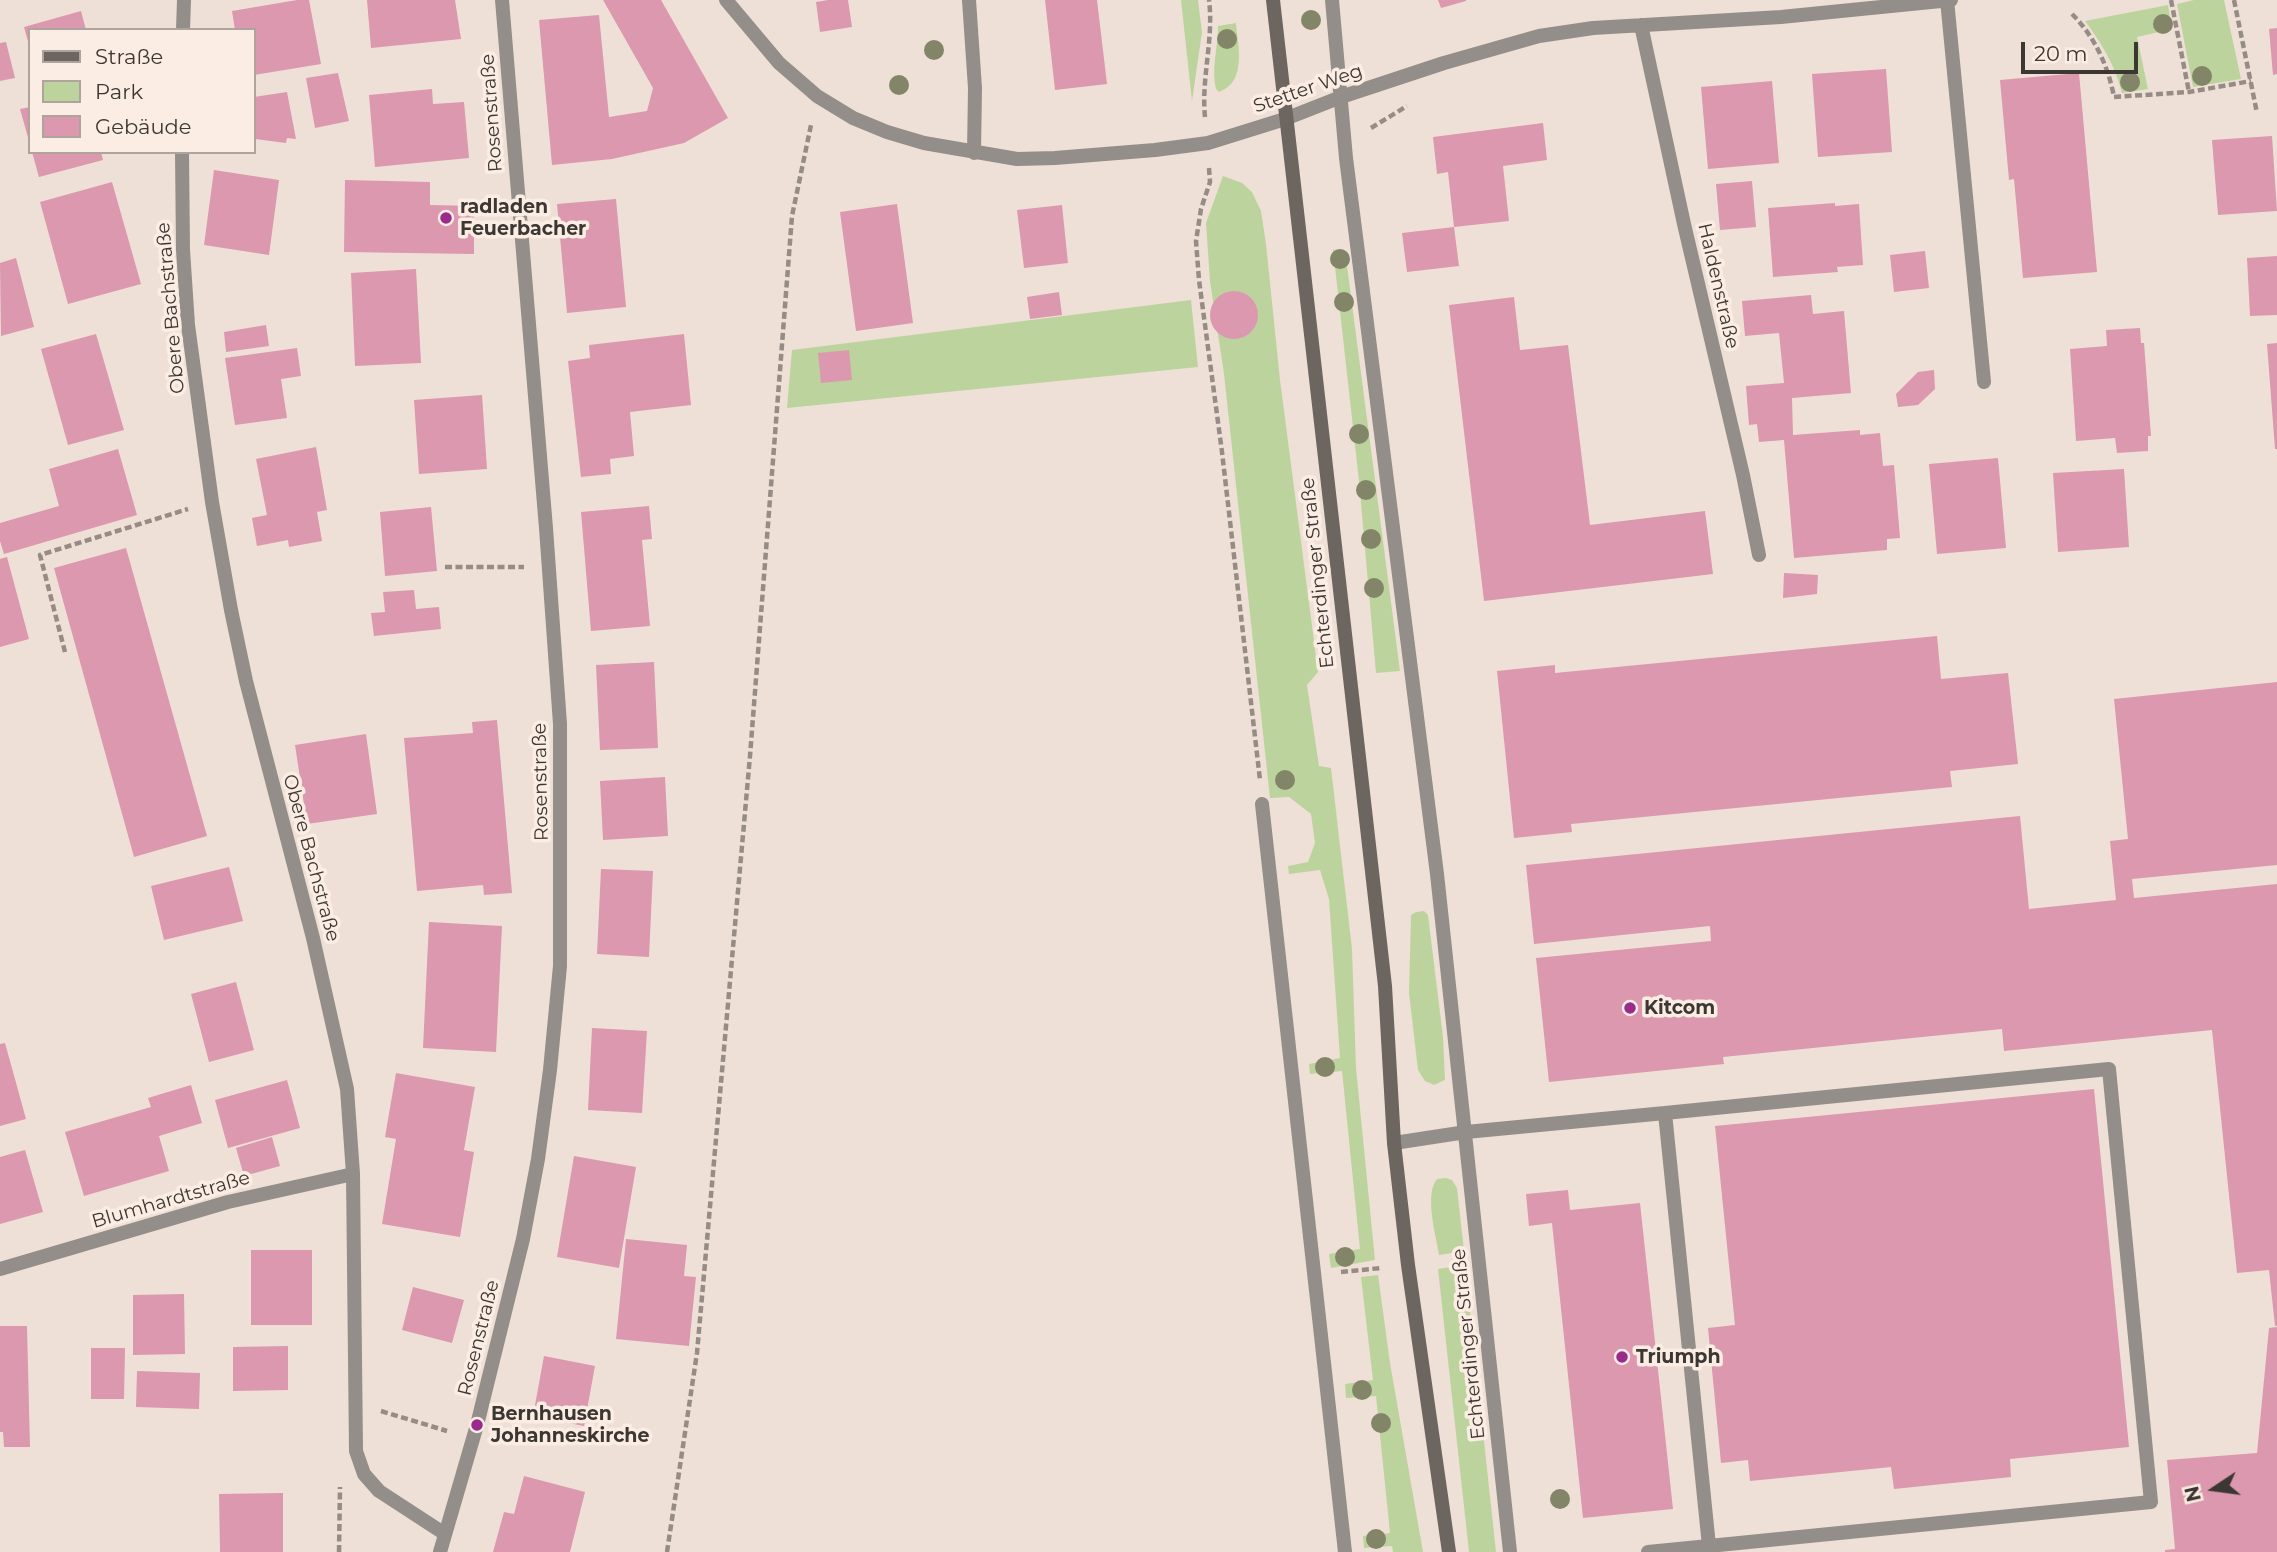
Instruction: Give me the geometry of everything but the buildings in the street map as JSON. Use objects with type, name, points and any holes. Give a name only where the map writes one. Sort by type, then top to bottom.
[{"type":"main road","name":"Echterdinger Straße","points":[[1273,0],[1385,986],[1394,1143],[1408,1265],[1450,1552]]},
{"type":"street","points":[[183,28],[184,0]]},
{"type":"street","name":"Rosenstraße","points":[[440,1552],[473,1440],[523,1240],[538,1159],[560,966],[560,724],[502,0]]},
{"type":"street","name":"Stetter Weg","points":[[726,0],[779,64],[817,96],[853,118],[924,143],[1017,159],[1055,159],[1208,143],[1488,49],[1539,36],[1641,24],[1781,17],[1949,0]]},
{"type":"street","points":[[969,0],[975,88],[974,153]]},
{"type":"street","name":"Echterdinger Straße","points":[[1332,0],[1346,159],[1435,861],[1510,1552]]},
{"type":"street","points":[[1949,0],[1984,382]]},
{"type":"street","name":"Haldenstraße","points":[[1641,24],[1690,249],[1744,475],[1759,555]]},
{"type":"street","name":"Obere Bachstraße","points":[[182,154],[183,250],[188,325],[212,502],[246,681],[313,938],[347,1089],[354,1174],[356,1451],[364,1474],[379,1491],[445,1534]]},
{"type":"street","points":[[1262,804],[1345,1552]]},
{"type":"street","points":[[1394,1143],[1466,1132],[2109,1069],[2151,1502],[1709,1549],[1648,1552]]},
{"type":"street","points":[[1665,1113],[1709,1549]]},
{"type":"street","name":"Blumhardtstraße","points":[[0,1269],[228,1202],[354,1174]]},
{"type":"path","points":[[1209,0],[1208,63],[1203,100],[1210,182],[1201,209],[1196,241],[1262,804]]},
{"type":"path","points":[[2171,0],[2189,92]]},
{"type":"path","points":[[2234,0],[2257,113]]},
{"type":"path","points":[[2073,14],[2083,24],[2099,50],[2110,73],[2114,97],[2189,92],[2251,81]]},
{"type":"path","points":[[667,1552],[697,1353],[751,743],[792,216],[817,96]]},
{"type":"path","points":[[1346,159],[1370,128],[1408,106]]},
{"type":"path","points":[[65,652],[40,555],[212,502]]},
{"type":"path","points":[[445,567],[549,568]]},
{"type":"path","points":[[354,1402],[473,1440]]},
{"type":"path","points":[[339,1552],[340,1487],[356,1451]]},
{"type":"green space","points":[[1181,0],[1198,0],[1202,32],[1192,101]]},
{"type":"green space","points":[[2194,0],[2224,0],[2241,79],[2193,87],[2177,4]]},
{"type":"green space","points":[[2168,5],[2172,29],[2137,37],[2148,89],[2122,93],[2107,55],[2085,21]]},
{"type":"green space","points":[[1236,23],[1239,52],[1237,72],[1228,87],[1219,92],[1214,74],[1218,26]]},
{"type":"green space","points":[[1223,176],[1242,183],[1252,192],[1261,211],[1318,672],[1307,685],[1319,766],[1331,768],[1352,949],[1356,1068],[1375,1260],[1331,1268],[1329,1254],[1360,1249],[1342,1071],[1310,1074],[1309,1064],[1340,1058],[1329,899],[1320,870],[1289,874],[1288,866],[1308,862],[1315,843],[1311,814],[1289,797],[1270,798],[1224,374],[1210,281],[1206,223]]},
{"type":"green space","points":[[1333,249],[1343,254],[1347,266],[1400,671],[1376,673],[1359,481]]},
{"type":"green space","points":[[1191,300],[1198,367],[787,408],[792,350]]},
{"type":"green space","points":[[1424,911],[1428,915],[1443,1037],[1445,1080],[1434,1085],[1425,1081],[1418,1070],[1409,993],[1411,915]]},
{"type":"green space","points":[[1437,1179],[1452,1180],[1457,1188],[1464,1251],[1439,1255],[1431,1195]]},
{"type":"green space","points":[[1465,1265],[1496,1552],[1469,1552],[1438,1269]]},
{"type":"green space","points":[[1378,1275],[1390,1363],[1423,1552],[1393,1552],[1392,1546],[1364,1548],[1363,1536],[1390,1533],[1376,1396],[1346,1398],[1345,1384],[1373,1380],[1361,1277]]},
{"type":"place","name":"radladen Feuerbacher","points":[[446,218]]},
{"type":"place","name":"Kitcom","points":[[1630,1008]]},
{"type":"place","name":"Triumph","points":[[1622,1357]]},
{"type":"place","name":"Bernhausen Johanneskirche","points":[[477,1425]]}]
